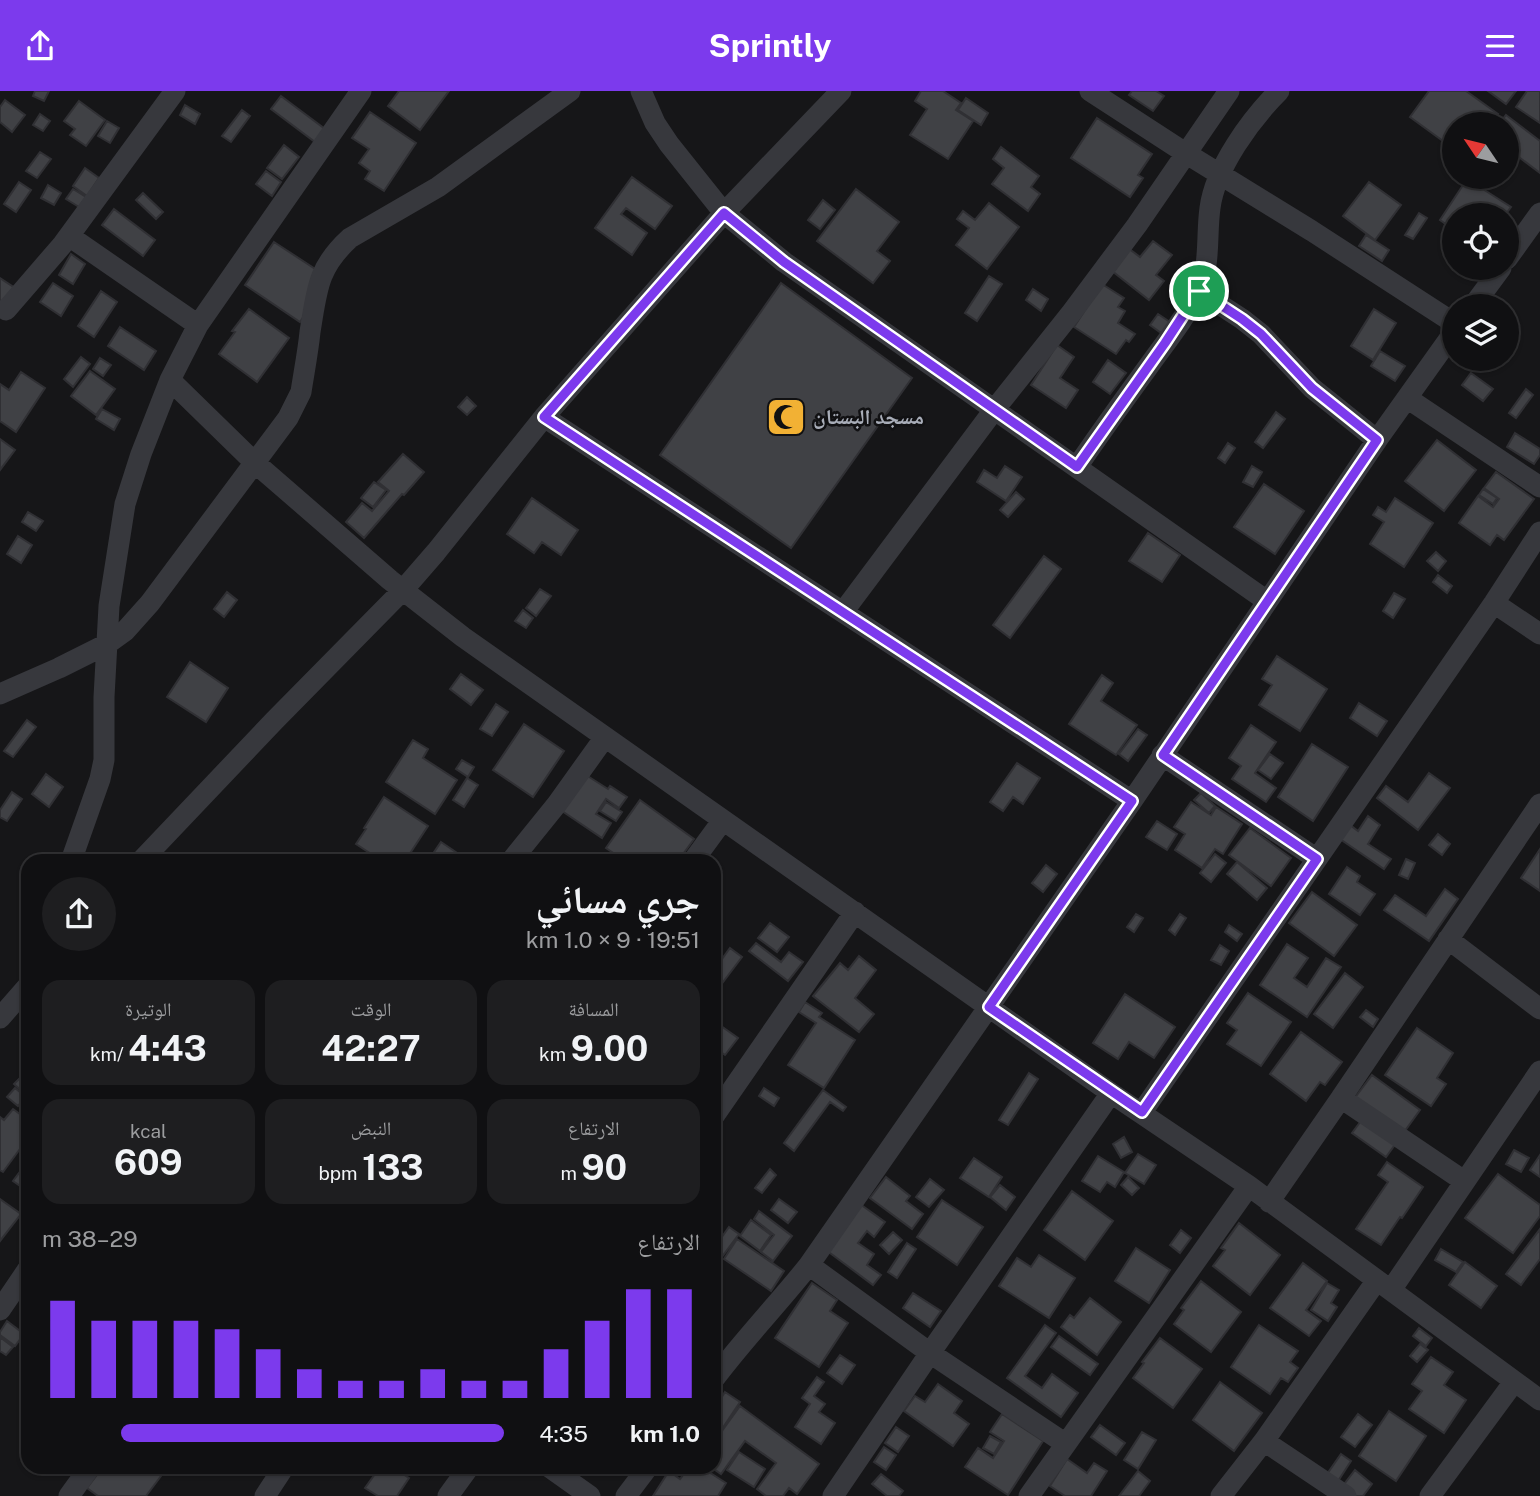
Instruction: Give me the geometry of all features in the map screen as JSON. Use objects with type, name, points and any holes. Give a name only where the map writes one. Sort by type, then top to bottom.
[{"type":"street","points":[[2,311],[41,271],[69,236],[175,91]]},
{"type":"street","points":[[73,854],[104,760],[109,606],[125,504],[141,454],[170,380],[198,325],[360,91]]},
{"type":"street","points":[[0,694],[107,644],[125,631],[150,603],[288,418],[301,392],[315,294],[332,256],[350,237],[438,187],[570,91]]},
{"type":"street","points":[[641,91],[655,123],[669,144],[724,213],[784,262],[1267,601]]},
{"type":"street","points":[[148,854],[403,590],[544,417],[724,213],[841,91]]},
{"type":"street","points":[[1090,91],[1442,315]]},
{"type":"street","points":[[843,612],[994,410],[1080,301],[1187,154],[1229,91]]},
{"type":"street","points":[[1077,467],[1199,291],[1207,262],[1213,191],[1238,142],[1279,91]]},
{"type":"street","points":[[1519,242],[1540,213]]},
{"type":"street","points":[[69,236],[198,325]]},
{"type":"street","points":[[1199,291],[1261,334],[1312,388],[1377,440]]},
{"type":"street","points":[[721,1364],[782,1300],[809,1265],[1442,349]]},
{"type":"street","points":[[170,380],[254,461],[403,590],[463,637],[1111,1093],[1249,1186],[1514,1382],[1537,1392]]},
{"type":"street","points":[[1407,397],[1540,487]]},
{"type":"street","points":[[544,417],[1132,801]]},
{"type":"street","points":[[1142,1112],[1494,603],[1540,532]]},
{"type":"street","points":[[1494,603],[1540,634]]},
{"type":"street","points":[[517,854],[606,737]]},
{"type":"street","points":[[1163,755],[1317,859]]},
{"type":"street","points":[[1269,1202],[1540,804]]},
{"type":"street","points":[[698,854],[723,820]]},
{"type":"street","points":[[721,1106],[855,912]]},
{"type":"street","points":[[1448,939],[1540,1009]]},
{"type":"street","points":[[0,1018],[21,994]]},
{"type":"street","points":[[1221,1496],[1464,1181],[1539,1074]]},
{"type":"street","points":[[833,1496],[1111,1093]]},
{"type":"street","points":[[1341,1098],[1464,1181]]},
{"type":"street","points":[[1029,1496],[1249,1186]]},
{"type":"street","points":[[809,1265],[930,1353],[1066,1444]]},
{"type":"street","points":[[4,1295],[21,1277]]},
{"type":"street","points":[[1430,1496],[1514,1382]]},
{"type":"street","points":[[1264,1441],[1346,1496]]},
{"type":"street","points":[[69,1496],[85,1474]]},
{"type":"street","points":[[265,1496],[279,1474]]},
{"type":"street","points":[[448,1496],[464,1474]]},
{"type":"street","points":[[559,1474],[590,1496]]},
{"type":"street","points":[[626,1496],[643,1474]]},
{"type":"building","points":[[35,91],[49,91],[44,101],[33,96]]},
{"type":"building","points":[[399,91],[449,91],[420,130],[388,106]]},
{"type":"building","points":[[921,91],[943,91],[961,103],[956,110],[973,121],[948,159],[910,135],[927,109],[915,101]]},
{"type":"building","points":[[1132,91],[1156,91],[1164,96],[1153,111],[1129,95]]},
{"type":"building","points":[[1429,91],[1466,91],[1495,112],[1442,112],[1442,140],[1410,117]]},
{"type":"building","points":[[1488,91],[1516,91],[1506,104]]},
{"type":"building","points":[[1527,91],[1540,91],[1540,123],[1516,107]]},
{"type":"building","points":[[281,96],[325,129],[315,142],[271,109]]},
{"type":"building","points":[[966,98],[988,113],[981,125],[958,110]]},
{"type":"building","points":[[5,100],[25,115],[12,132],[0,122],[0,107]]},
{"type":"building","points":[[79,101],[105,120],[86,146],[70,135],[75,129],[64,121]]},
{"type":"building","points":[[185,105],[200,114],[195,124],[180,115]]},
{"type":"building","points":[[242,110],[250,116],[231,142],[222,136]]},
{"type":"building","points":[[370,112],[416,143],[384,191],[365,179],[370,171],[359,163],[369,149],[352,138]]},
{"type":"building","points":[[40,114],[50,121],[43,131],[33,125]]},
{"type":"building","points":[[1097,118],[1152,154],[1138,175],[1143,178],[1130,197],[1071,158]]},
{"type":"building","points":[[107,121],[119,128],[110,143],[98,136]]},
{"type":"building","points":[[1519,125],[1540,141],[1540,173],[1519,157]]},
{"type":"building","points":[[284,145],[299,157],[282,179],[267,168]]},
{"type":"building","points":[[1001,147],[1039,176],[1031,187],[1040,194],[1028,211],[992,184],[1004,168],[993,159]]},
{"type":"building","points":[[40,152],[51,159],[37,178],[26,171]]},
{"type":"building","points":[[85,168],[99,178],[87,196],[73,186]]},
{"type":"building","points":[[266,171],[281,182],[272,196],[256,184]]},
{"type":"building","points":[[632,177],[672,206],[655,229],[626,208],[621,214],[647,233],[632,255],[595,228]]},
{"type":"building","points":[[19,182],[31,190],[16,212],[4,204]]},
{"type":"building","points":[[1369,182],[1401,205],[1375,240],[1343,216]]},
{"type":"building","points":[[48,185],[61,193],[54,205],[41,198]]},
{"type":"building","points":[[73,189],[86,197],[79,207],[66,199]]},
{"type":"building","points":[[856,189],[899,222],[877,251],[890,261],[873,283],[817,241]]},
{"type":"building","points":[[1460,189],[1483,189],[1505,203],[1451,203]]},
{"type":"building","points":[[143,193],[163,212],[156,219],[136,200]]},
{"type":"building","points":[[823,200],[835,210],[820,229],[808,220]]},
{"type":"building","points":[[989,203],[1019,227],[987,269],[956,245],[969,228],[957,219],[963,211],[975,220]]},
{"type":"building","points":[[114,209],[155,240],[143,256],[102,225]]},
{"type":"building","points":[[1419,213],[1427,218],[1413,239],[1405,235]]},
{"type":"building","points":[[1366,235],[1389,250],[1382,261],[1359,246]]},
{"type":"building","points":[[1153,241],[1172,255],[1156,275],[1164,281],[1149,300],[1107,267],[1124,245],[1140,257]]},
{"type":"building","points":[[274,242],[329,278],[300,322],[245,285]]},
{"type":"building","points":[[71,254],[85,264],[73,284],[59,275]]},
{"type":"building","points":[[989,276],[1002,284],[977,321],[965,313]]},
{"type":"building","points":[[0,278],[18,290],[0,307]]},
{"type":"building","points":[[53,283],[73,296],[61,316],[40,302]]},
{"type":"building","name":"مسجد البستان","points":[[781,283],[912,378],[791,548],[660,455]]},
{"type":"building","points":[[1102,284],[1124,298],[1118,307],[1125,311],[1118,323],[1135,334],[1129,342],[1126,340],[1116,354],[1074,327]]},
{"type":"building","points":[[1033,289],[1048,299],[1041,311],[1026,300]]},
{"type":"building","points":[[101,291],[117,302],[94,337],[78,326]]},
{"type":"building","points":[[249,309],[289,338],[257,382],[219,354]]},
{"type":"building","points":[[1374,309],[1396,323],[1373,360],[1351,346]]},
{"type":"building","points":[[1158,314],[1176,326],[1168,338],[1150,325]]},
{"type":"building","points":[[120,327],[156,351],[144,370],[108,346]]},
{"type":"building","points":[[1057,345],[1074,357],[1060,378],[1078,390],[1066,408],[1031,385]]},
{"type":"building","points":[[1380,351],[1405,366],[1395,381],[1371,366]]},
{"type":"building","points":[[81,357],[90,364],[73,387],[64,379]]},
{"type":"building","points":[[100,358],[111,365],[103,376],[93,369]]},
{"type":"building","points":[[1108,360],[1126,373],[1110,394],[1093,382]]},
{"type":"building","points":[[90,371],[115,389],[96,415],[71,396]]},
{"type":"building","points":[[21,372],[45,388],[16,432],[0,421],[0,384],[9,390]]},
{"type":"building","points":[[1471,373],[1493,389],[1483,401],[1462,385]]},
{"type":"building","points":[[1526,389],[1533,395],[1516,418],[1509,413]]},
{"type":"building","points":[[467,397],[476,406],[467,415],[458,407]]},
{"type":"building","points":[[102,409],[120,419],[114,430],[96,419]]},
{"type":"building","points":[[1276,412],[1285,419],[1263,448],[1255,442]]},
{"type":"building","points":[[1515,433],[1540,449],[1540,455],[1534,464],[1507,447]]},
{"type":"building","points":[[0,439],[15,450],[0,470]]},
{"type":"building","points":[[1437,440],[1476,470],[1444,511],[1405,481]]},
{"type":"building","points":[[1228,443],[1235,448],[1225,463],[1218,458]]},
{"type":"building","points":[[403,454],[424,472],[364,538],[346,522],[362,503],[372,511],[389,491],[378,482]]},
{"type":"building","points":[[1005,466],[1022,477],[1006,501],[977,482],[984,470],[997,478]]},
{"type":"building","points":[[1252,466],[1262,472],[1253,487],[1243,482]]},
{"type":"building","points":[[1496,472],[1534,499],[1504,540],[1497,535],[1490,545],[1459,523],[1478,496],[1493,507],[1499,499],[1484,488]]},
{"type":"building","points":[[374,482],[386,490],[373,507],[361,498]]},
{"type":"building","points":[[1264,484],[1304,511],[1275,554],[1234,527]]},
{"type":"building","points":[[1483,489],[1497,498],[1493,504],[1479,495]]},
{"type":"building","points":[[1016,492],[1024,499],[1008,517],[1000,510]]},
{"type":"building","points":[[532,498],[578,530],[561,555],[542,542],[534,553],[507,534]]},
{"type":"building","points":[[1395,498],[1433,523],[1404,567],[1370,544],[1384,522],[1373,515],[1378,507],[1386,512]]},
{"type":"building","points":[[28,512],[43,521],[36,531],[22,522]]},
{"type":"building","points":[[1148,533],[1180,555],[1162,582],[1129,561]]},
{"type":"building","points":[[18,536],[32,545],[21,563],[7,554]]},
{"type":"building","points":[[1436,552],[1446,561],[1438,571],[1427,561]]},
{"type":"building","points":[[1044,556],[1061,569],[1010,638],[993,625]]},
{"type":"building","points":[[1438,575],[1452,586],[1447,593],[1433,582]]},
{"type":"building","points":[[540,589],[551,596],[536,616],[526,608]]},
{"type":"building","points":[[227,592],[237,600],[224,617],[214,609]]},
{"type":"building","points":[[1394,593],[1405,599],[1393,618],[1383,611]]},
{"type":"building","points":[[523,610],[533,618],[526,628],[515,621]]},
{"type":"building","points":[[1277,656],[1327,689],[1300,731],[1259,705],[1272,685],[1262,679]]},
{"type":"building","points":[[190,662],[228,688],[206,722],[167,697]]},
{"type":"building","points":[[461,674],[483,690],[471,705],[450,689]]},
{"type":"building","points":[[1102,675],[1113,683],[1101,701],[1137,725],[1116,755],[1069,724]]},
{"type":"building","points":[[1359,703],[1387,721],[1377,736],[1350,718]]},
{"type":"building","points":[[496,704],[508,712],[492,736],[480,729]]},
{"type":"building","points":[[27,720],[36,727],[13,757],[4,751]]},
{"type":"building","points":[[524,724],[564,751],[533,797],[493,770]]},
{"type":"building","points":[[1251,725],[1276,742],[1255,773],[1276,788],[1266,802],[1232,779],[1241,766],[1229,758]]},
{"type":"building","points":[[1138,729],[1147,735],[1128,761],[1119,754]]},
{"type":"building","points":[[413,740],[428,749],[423,758],[457,780],[435,814],[386,782]]},
{"type":"building","points":[[1312,744],[1348,767],[1313,821],[1278,797]]},
{"type":"building","points":[[1270,754],[1283,763],[1271,779],[1258,770]]},
{"type":"building","points":[[462,760],[474,767],[468,777],[456,769]]},
{"type":"building","points":[[1017,763],[1040,778],[1023,804],[1013,797],[1003,811],[990,802]]},
{"type":"building","points":[[1429,773],[1450,788],[1418,830],[1377,798],[1386,786],[1408,802]]},
{"type":"building","points":[[46,774],[63,787],[49,807],[32,794]]},
{"type":"building","points":[[586,775],[627,797],[619,808],[606,799],[596,814],[611,823],[602,838],[562,811]]},
{"type":"building","points":[[467,778],[478,785],[464,807],[453,800]]},
{"type":"building","points":[[12,792],[22,799],[7,821],[0,817],[0,810]]},
{"type":"building","points":[[1201,793],[1215,806],[1209,813],[1194,800]]},
{"type":"building","points":[[384,797],[428,826],[410,854],[371,854],[356,844],[366,829],[364,828]]},
{"type":"building","points":[[640,800],[694,839],[683,854],[615,854],[606,848]]},
{"type":"building","points":[[606,802],[622,812],[616,821],[600,811]]},
{"type":"building","points":[[1191,802],[1211,815],[1216,807],[1242,824],[1223,854],[1215,849],[1202,868],[1175,850],[1185,834],[1174,827]]},
{"type":"building","points":[[1368,816],[1380,825],[1368,844],[1391,859],[1384,869],[1340,839],[1350,825],[1358,831]]},
{"type":"building","points":[[1157,821],[1177,834],[1167,850],[1146,837]]},
{"type":"building","points":[[1250,828],[1291,858],[1271,886],[1229,855]]},
{"type":"building","points":[[1438,834],[1450,844],[1442,855],[1429,845]]},
{"type":"building","points":[[441,842],[459,854],[433,854]]},
{"type":"building","points":[[1540,849],[1540,891],[1521,878]]},
{"type":"building","points":[[1215,854],[1226,863],[1211,882],[1200,873]]},
{"type":"building","points":[[1406,859],[1415,863],[1408,879],[1399,875]]},
{"type":"building","points":[[1237,862],[1267,888],[1257,900],[1227,874]]},
{"type":"building","points":[[1046,865],[1057,874],[1043,892],[1032,883]]},
{"type":"building","points":[[1347,867],[1360,876],[1357,882],[1375,894],[1360,915],[1329,894]]},
{"type":"building","points":[[1445,889],[1458,899],[1429,941],[1384,910],[1395,895],[1426,916]]},
{"type":"building","points":[[1312,892],[1357,925],[1334,956],[1289,923]]},
{"type":"building","points":[[1136,914],[1143,918],[1134,932],[1127,927]]},
{"type":"building","points":[[1180,914],[1186,918],[1175,935],[1169,930]]},
{"type":"building","points":[[770,923],[789,937],[777,952],[758,938]]},
{"type":"building","points":[[1229,925],[1242,934],[1237,941],[1225,932]]},
{"type":"building","points":[[756,943],[781,962],[789,952],[803,962],[788,981],[749,951]]},
{"type":"building","points":[[1287,944],[1308,958],[1294,978],[1307,987],[1326,958],[1341,967],[1307,1017],[1260,985]]},
{"type":"building","points":[[1220,945],[1229,951],[1221,965],[1211,960]]},
{"type":"building","points":[[730,948],[742,957],[721,985],[721,960]]},
{"type":"building","points":[[859,956],[876,970],[855,998],[874,1014],[859,1032],[813,996],[840,963],[848,970]]},
{"type":"building","points":[[1345,973],[1363,987],[1333,1028],[1314,1014]]},
{"type":"building","points":[[1248,993],[1291,1022],[1261,1066],[1227,1044],[1237,1030],[1227,1023]]},
{"type":"building","points":[[1125,994],[1175,1027],[1154,1058],[1129,1042],[1118,1059],[1093,1043]]},
{"type":"building","points":[[805,1002],[822,1013],[819,1017],[855,1040],[824,1088],[788,1065],[816,1023],[799,1012]]},
{"type":"building","points":[[1366,1010],[1378,1019],[1373,1027],[1360,1017]]},
{"type":"building","points":[[721,1026],[738,1038],[725,1055],[721,1052]]},
{"type":"building","points":[[1417,1028],[1453,1053],[1437,1078],[1446,1084],[1431,1106],[1385,1075]]},
{"type":"building","points":[[1301,1032],[1342,1062],[1325,1085],[1320,1082],[1306,1101],[1270,1074]]},
{"type":"building","points":[[1029,1073],[1038,1079],[1008,1125],[999,1120]]},
{"type":"building","points":[[1372,1075],[1420,1110],[1386,1157],[1352,1133],[1369,1110],[1354,1099]]},
{"type":"building","points":[[21,1077],[21,1090],[14,1084]]},
{"type":"building","points":[[15,1088],[21,1093],[21,1103],[18,1106],[7,1097]]},
{"type":"building","points":[[764,1088],[779,1098],[774,1106],[759,1096]]},
{"type":"building","points":[[823,1090],[846,1107],[843,1111],[830,1102],[794,1151],[784,1143]]},
{"type":"building","points":[[13,1109],[21,1115],[21,1148],[3,1172],[0,1170],[0,1117],[4,1120]]},
{"type":"building","points":[[1124,1137],[1132,1152],[1121,1158],[1113,1144]]},
{"type":"building","points":[[1514,1150],[1529,1158],[1521,1172],[1506,1164]]},
{"type":"building","points":[[1138,1154],[1156,1165],[1144,1184],[1125,1173]]},
{"type":"building","points":[[1540,1155],[1540,1177],[1530,1170]]},
{"type":"building","points":[[1098,1156],[1124,1172],[1115,1187],[1107,1182],[1100,1192],[1082,1181]]},
{"type":"building","points":[[974,1158],[1002,1177],[989,1197],[960,1178]]},
{"type":"building","points":[[1387,1162],[1423,1187],[1381,1245],[1356,1229],[1388,1182],[1378,1175]]},
{"type":"building","points":[[770,1169],[776,1175],[762,1193],[755,1188]]},
{"type":"building","points":[[19,1173],[21,1175],[21,1187],[13,1181]]},
{"type":"building","points":[[1498,1174],[1540,1205],[1540,1216],[1513,1253],[1465,1218]]},
{"type":"building","points":[[886,1177],[910,1196],[906,1201],[923,1214],[912,1229],[870,1198]]},
{"type":"building","points":[[1128,1177],[1139,1188],[1132,1195],[1121,1185]]},
{"type":"building","points":[[930,1179],[944,1190],[929,1207],[916,1197]]},
{"type":"building","points":[[1000,1185],[1015,1197],[1006,1210],[990,1197]]},
{"type":"building","points":[[1072,1191],[1113,1221],[1085,1260],[1044,1230]]},
{"type":"building","points":[[0,1199],[21,1214],[0,1241]]},
{"type":"building","points":[[779,1199],[797,1212],[788,1223],[771,1210]]},
{"type":"building","points":[[942,1200],[983,1227],[957,1265],[917,1237]]},
{"type":"building","points":[[860,1204],[885,1222],[874,1237],[867,1231],[858,1243],[874,1254],[867,1265],[881,1275],[873,1285],[826,1250]]},
{"type":"building","points":[[759,1211],[792,1236],[773,1261],[761,1252],[774,1235],[754,1219]]},
{"type":"building","points":[[751,1220],[771,1235],[760,1251],[740,1236]]},
{"type":"building","points":[[1239,1223],[1280,1255],[1250,1295],[1213,1266],[1225,1250],[1221,1248]]},
{"type":"building","points":[[729,1227],[739,1234],[721,1258],[721,1238]]},
{"type":"building","points":[[1540,1229],[1540,1259],[1521,1285],[1506,1274]]},
{"type":"building","points":[[1181,1230],[1191,1238],[1180,1253],[1170,1245]]},
{"type":"building","points":[[893,1232],[902,1240],[889,1254],[880,1245]]},
{"type":"building","points":[[737,1239],[784,1271],[771,1291],[724,1259]]},
{"type":"building","points":[[907,1243],[916,1249],[897,1278],[888,1272]]},
{"type":"building","points":[[1136,1248],[1170,1270],[1149,1303],[1115,1281]]},
{"type":"building","points":[[1441,1249],[1463,1262],[1456,1272],[1435,1260]]},
{"type":"building","points":[[1039,1255],[1075,1278],[1049,1318],[999,1286],[1017,1258],[1031,1267]]},
{"type":"building","points":[[1465,1262],[1497,1286],[1481,1308],[1449,1285]]},
{"type":"building","points":[[1303,1263],[1327,1281],[1306,1310],[1321,1321],[1309,1336],[1270,1308]]},
{"type":"building","points":[[1201,1281],[1241,1312],[1211,1352],[1174,1324],[1184,1310],[1181,1308]]},
{"type":"building","points":[[812,1283],[837,1300],[830,1311],[848,1323],[819,1367],[775,1338]]},
{"type":"building","points":[[1327,1283],[1339,1290],[1331,1303],[1337,1307],[1328,1321],[1311,1310]]},
{"type":"building","points":[[913,1293],[941,1311],[930,1327],[903,1308]]},
{"type":"building","points":[[1090,1298],[1121,1322],[1097,1355],[1061,1327],[1070,1315],[1074,1318]]},
{"type":"building","points":[[7,1321],[21,1332],[21,1338],[15,1346],[0,1335]]},
{"type":"building","points":[[1045,1325],[1056,1333],[1025,1376],[1042,1388],[1052,1374],[1078,1393],[1061,1417],[1007,1378]]},
{"type":"building","points":[[1259,1325],[1298,1351],[1290,1362],[1298,1368],[1288,1382],[1281,1378],[1270,1394],[1231,1367]]},
{"type":"building","points":[[1419,1328],[1432,1338],[1426,1346],[1413,1336]]},
{"type":"building","points":[[1059,1336],[1098,1364],[1090,1375],[1051,1347]]},
{"type":"building","points":[[0,1337],[13,1347],[6,1355],[0,1351]]},
{"type":"building","points":[[1160,1338],[1202,1369],[1173,1408],[1133,1378]]},
{"type":"building","points":[[1420,1344],[1428,1350],[1417,1362],[1410,1356]]},
{"type":"building","points":[[840,1355],[855,1365],[842,1384],[827,1373]]},
{"type":"building","points":[[1431,1357],[1453,1372],[1444,1385],[1466,1400],[1444,1433],[1409,1409],[1422,1391],[1412,1384]]},
{"type":"building","points":[[817,1377],[824,1382],[814,1396],[825,1404],[819,1412],[835,1423],[821,1444],[795,1427],[810,1404],[802,1398]]},
{"type":"building","points":[[1220,1382],[1262,1413],[1234,1451],[1193,1420]]},
{"type":"building","points":[[938,1384],[962,1401],[954,1413],[969,1424],[953,1446],[904,1411],[915,1396],[925,1402]]},
{"type":"building","points":[[725,1392],[740,1402],[721,1430],[721,1398]]},
{"type":"building","points":[[740,1406],[819,1464],[797,1494],[789,1488],[783,1496],[766,1496],[757,1489],[776,1463],[745,1441],[721,1474],[721,1432]]},
{"type":"building","points":[[1389,1411],[1426,1436],[1396,1481],[1359,1456]]},
{"type":"building","points":[[1002,1414],[1043,1441],[1008,1495],[965,1467],[978,1448],[993,1458],[1004,1441],[990,1432]]},
{"type":"building","points":[[1358,1414],[1372,1425],[1355,1447],[1341,1437]]},
{"type":"building","points":[[1100,1425],[1125,1443],[1116,1455],[1091,1437]]},
{"type":"building","points":[[896,1427],[909,1436],[898,1452],[885,1443]]},
{"type":"building","points":[[1142,1432],[1156,1440],[1138,1469],[1124,1460]]},
{"type":"building","points":[[990,1436],[1001,1442],[994,1454],[983,1448]]},
{"type":"building","points":[[884,1447],[896,1455],[886,1470],[874,1462]]},
{"type":"building","points":[[739,1452],[765,1469],[754,1487],[727,1470]]},
{"type":"building","points":[[1341,1454],[1351,1461],[1329,1495],[1318,1487]]},
{"type":"building","points":[[1067,1459],[1087,1473],[1094,1463],[1107,1471],[1091,1496],[1065,1496],[1050,1486]]},
{"type":"building","points":[[1355,1470],[1372,1484],[1363,1496],[1335,1496]]},
{"type":"building","points":[[1138,1471],[1150,1481],[1139,1496],[1119,1496]]},
{"type":"building","points":[[98,1474],[161,1476],[146,1496],[98,1496],[87,1488]]},
{"type":"building","points":[[375,1474],[403,1474],[409,1478],[397,1496],[378,1496],[365,1488]]},
{"type":"building","points":[[667,1474],[673,1474],[680,1479],[684,1474],[712,1474],[726,1483],[718,1496],[653,1496]]},
{"type":"building","points":[[881,1474],[903,1491],[899,1496],[887,1496],[872,1484]]},
{"type":"place","name":"مسجد البستان","points":[[786,417]]},
{"type":"route","points":[[724,213],[784,262],[1077,467],[1199,291],[1261,334],[1312,388],[1377,440],[1163,755],[1317,859],[1142,1112],[989,1007],[1132,801],[544,417],[724,213]]}]
